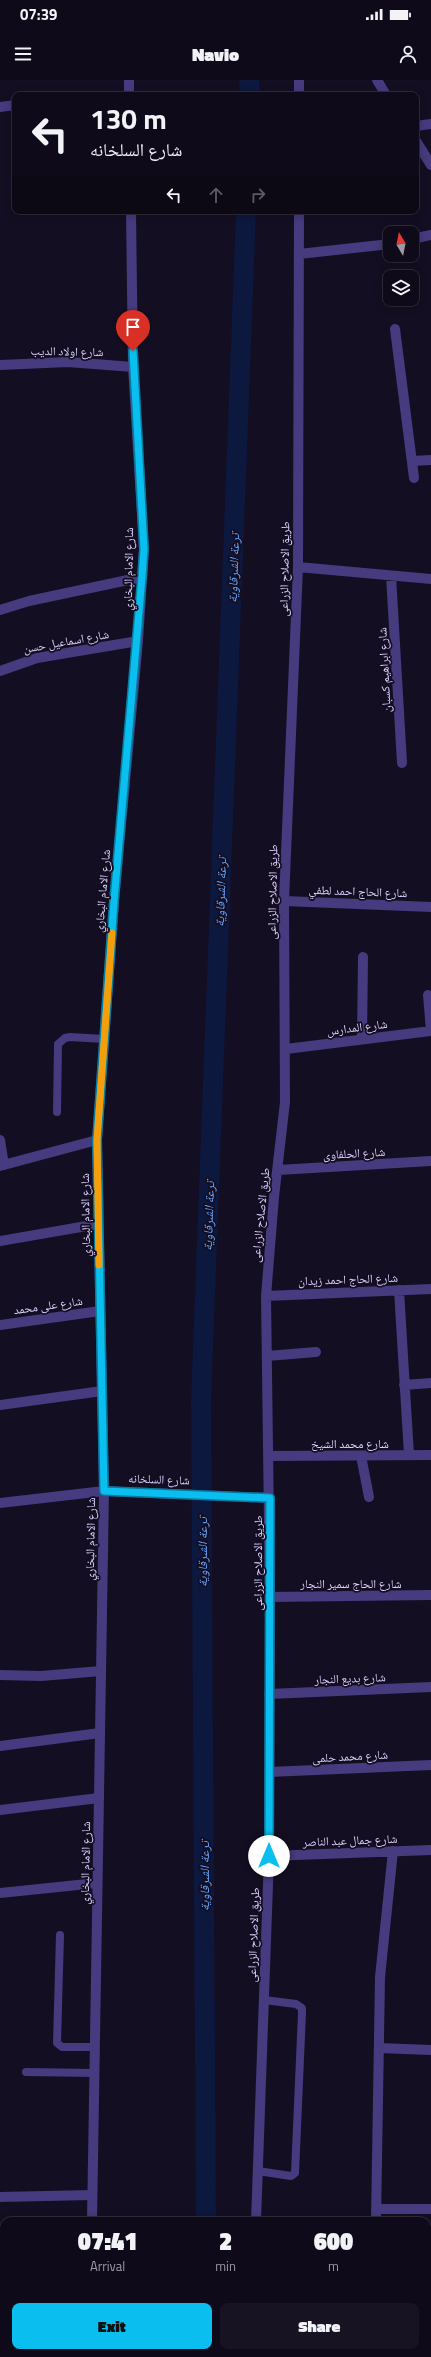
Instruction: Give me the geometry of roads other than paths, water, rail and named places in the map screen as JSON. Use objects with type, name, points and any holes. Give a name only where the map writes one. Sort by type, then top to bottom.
[{"type":"street","points":[[129,80],[129,92]]},
{"type":"street","points":[[299,80],[299,92]]},
{"type":"street","points":[[377,80],[384,92]]},
{"type":"street","points":[[0,107],[12,105]]},
{"type":"street","points":[[419,126],[431,124]]},
{"type":"street","points":[[419,146],[431,165]]},
{"type":"street","name":"شارع الامام البخاري","points":[[92,2217],[104,1491],[97,1140],[124,779],[138,641],[144,549],[133,367],[131,214]]},
{"type":"street","name":"طريق الاصلاح الزراعى","points":[[256,2217],[269,1856],[270,1772],[270,1498],[266,1296],[285,1102],[286,1048],[284,901],[298,567],[299,214]]},
{"type":"street","points":[[419,238],[431,235]]},
{"type":"street","points":[[299,254],[383,245]]},
{"type":"street","points":[[395,329],[414,478]]},
{"type":"street","name":"شارع اولاد الديب","points":[[0,365],[68,362],[133,367]]},
{"type":"street","points":[[412,461],[431,460]]},
{"type":"street","points":[[298,567],[431,580]]},
{"type":"street","name":"شارع ابراهيم كسبان","points":[[391,576],[402,763]]},
{"type":"street","points":[[0,610],[29,601],[142,577]]},
{"type":"street","name":"شارع اسماعيل حسن","points":[[0,671],[37,658],[138,641]]},
{"type":"street","name":"شارع الحاج احمد لطفي","points":[[284,901],[431,907]]},
{"type":"street","points":[[362,1039],[363,957]]},
{"type":"street","points":[[428,995],[431,1031]]},
{"type":"street","name":"شارع المدارس","points":[[286,1048],[431,1031]]},
{"type":"street","points":[[0,1140],[2,1166],[97,1140]]},
{"type":"street","name":"شارع الحلفاوى","points":[[278,1170],[431,1161]]},
{"type":"street","points":[[0,1241],[98,1224]]},
{"type":"street","name":"شارع الحاج احمد زيدان","points":[[266,1296],[431,1289]]},
{"type":"street","points":[[399,1290],[409,1455]]},
{"type":"street","name":"شارع على محمد","points":[[0,1325],[100,1311]]},
{"type":"street","points":[[267,1356],[316,1352]]},
{"type":"street","points":[[404,1385],[431,1383]]},
{"type":"street","points":[[0,1405],[102,1391]]},
{"type":"street","name":"شارع محمد الشيخ","points":[[269,1456],[431,1455]]},
{"type":"street","points":[[361,1456],[369,1497]]},
{"type":"street","name":"شارع السلخانه","points":[[0,1502],[104,1491],[237,1495],[270,1498]]},
{"type":"street","name":"شارع الحاج سمير النجار","points":[[270,1597],[431,1595]]},
{"type":"street","points":[[0,1675],[41,1676],[101,1671]]},
{"type":"street","name":"شارع بديع النجار","points":[[269,1694],[431,1687]]},
{"type":"street","points":[[0,1746],[100,1733]]},
{"type":"street","name":"شارع محمد حلمى","points":[[270,1772],[431,1765]]},
{"type":"street","points":[[0,1810],[99,1798]]},
{"type":"street","name":"شارع جمال عبد الناصر","points":[[269,1856],[431,1850]]},
{"type":"street","points":[[376,2217],[380,1977],[393,1851]]},
{"type":"street","points":[[0,1893],[98,1883]]},
{"type":"street","points":[[379,2048],[431,2050]]},
{"type":"street","points":[[0,2197],[92,2195]]},
{"type":"street","points":[[376,2209],[431,2209]]},
{"type":"lane","points":[[57,1112],[58,1044],[65,1038],[70,1037],[104,1040]]},
{"type":"lane","points":[[60,1935],[57,2043],[62,2047],[95,2046]]},
{"type":"lane","points":[[258,2171],[291,2176],[295,2173],[302,2013],[302,2008],[296,2004],[264,2000]]},
{"type":"lane","points":[[26,2072],[95,2073]]},
{"type":"waterway","name":"ترعة الشرقاوية","points":[[249,80],[250,92]]},
{"type":"waterway","name":"ترعة الشرقاوية","points":[[206,2217],[201,1400],[246,214]]}]
